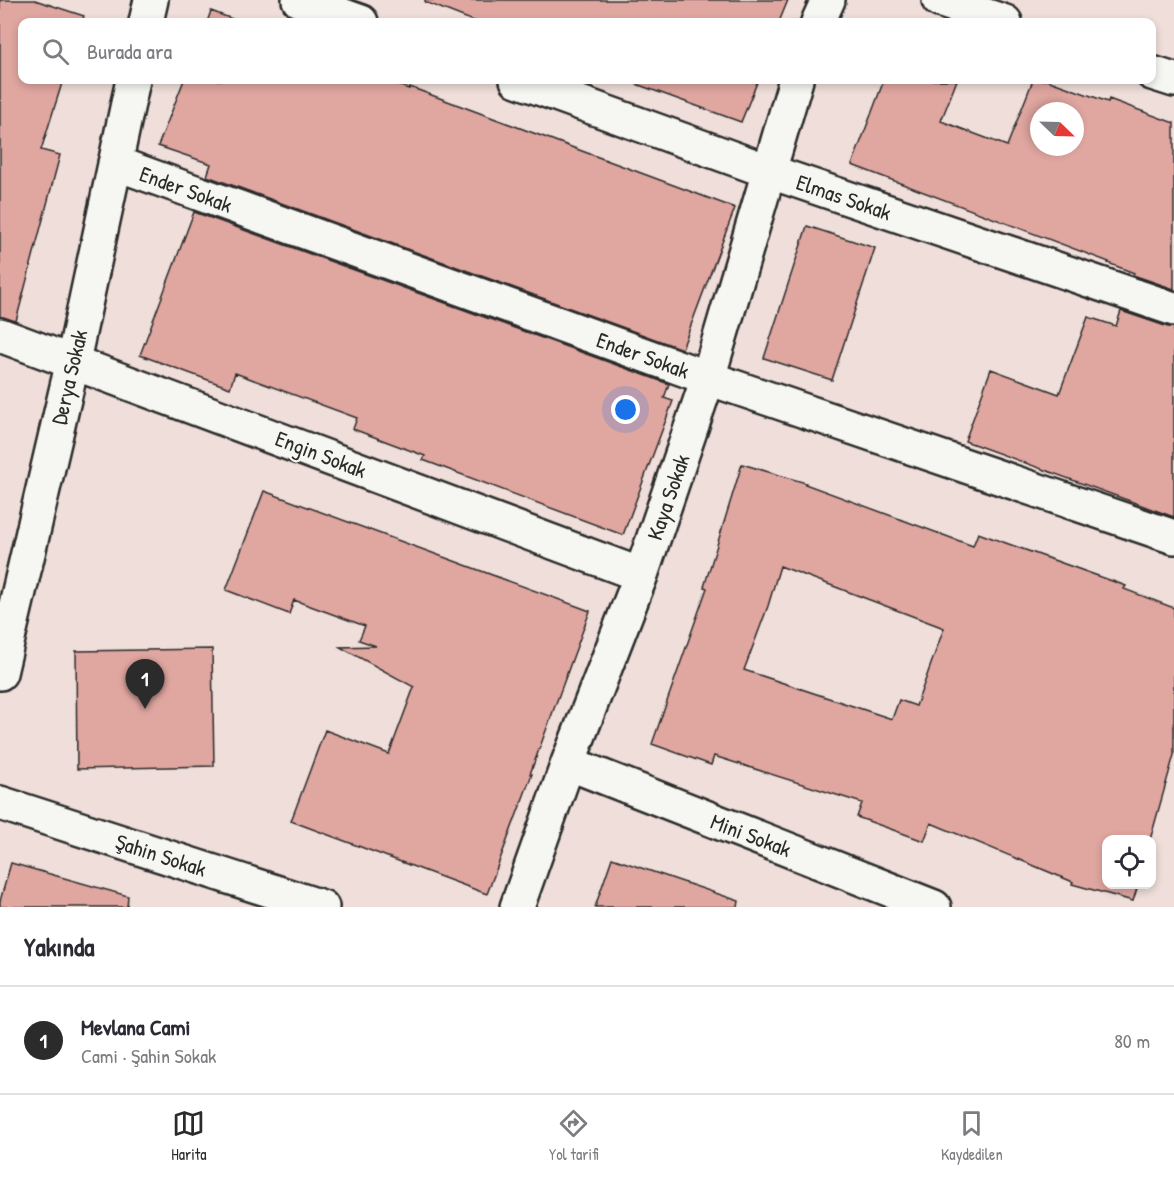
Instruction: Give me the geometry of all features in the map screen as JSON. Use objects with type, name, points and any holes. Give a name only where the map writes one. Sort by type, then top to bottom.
[{"type":"street","points":[[147,18],[151,0]]},
{"type":"street","points":[[299,0],[350,18]]},
{"type":"street","points":[[820,18],[828,0]]},
{"type":"street","points":[[939,0],[993,18]]},
{"type":"street","points":[[1156,73],[1174,80]]},
{"type":"street","name":"Derya Sokak","points":[[0,674],[73,361],[132,84]]},
{"type":"street","name":"Elmas Sokak","points":[[528,84],[768,171],[1174,309]]},
{"type":"street","name":"Kaya Sokak","points":[[517,907],[568,763],[641,575],[708,378],[795,84]]},
{"type":"street","name":"Ender Sokak","points":[[114,163],[708,378],[1174,537]]},
{"type":"street","name":"Engin Sokak","points":[[0,335],[641,575]]},
{"type":"street","name":"Mini Sokak","points":[[568,763],[934,907]]},
{"type":"street","name":"Şahin Sokak","points":[[0,803],[322,907]]},
{"type":"building","points":[[0,0],[35,0],[84,16],[83,18],[18,18],[18,84],[62,84],[41,150],[60,155],[16,321],[0,317]]},
{"type":"building","points":[[425,0],[788,0],[781,18],[466,18],[425,2]]},
{"type":"building","points":[[211,11],[229,18],[208,18]]},
{"type":"building","points":[[182,84],[395,84],[409,89],[410,87],[735,208],[682,349],[207,176],[211,164],[158,146]]},
{"type":"building","points":[[636,84],[756,84],[741,122]]},
{"type":"building","points":[[882,84],[955,84],[941,121],[1007,146],[1031,84],[1058,84],[1108,102],[1109,99],[1174,123],[1174,289],[1133,275],[1134,273],[852,165]]},
{"type":"building","points":[[194,212],[669,384],[664,398],[673,401],[623,535],[423,460],[425,456],[353,429],[357,418],[235,373],[230,388],[140,355]]},
{"type":"building","points":[[807,226],[875,248],[832,380],[764,358]]},
{"type":"building","points":[[1121,311],[1174,327],[1174,517],[965,441],[991,369],[1059,394],[1088,317],[1116,326]]},
{"type":"building","points":[[742,464],[806,483],[973,546],[978,533],[1126,586],[1124,589],[1174,608],[1174,755],[1151,835],[1102,835],[1102,889],[1137,889],[1133,901],[1072,884],[1073,882],[931,823],[924,841],[857,817],[862,803],[714,756],[711,765],[652,744],[707,588],[704,587]],"holes":[[[780,566],[944,628],[916,706],[899,700],[892,719],[744,670]]]},
{"type":"building","points":[[264,491],[590,611],[487,894],[291,821],[325,730],[389,754],[414,687],[340,647],[376,646],[359,640],[365,626],[294,600],[289,614],[226,590]]},
{"type":"building","points":[[212,649],[214,766],[77,769],[76,651]]},
{"type":"building","points":[[612,858],[739,901],[738,907],[595,907]]},
{"type":"building","points":[[11,863],[128,896],[127,907],[0,907]]},
{"type":"place","name":"Mevlana Cami","points":[[145,709]]}]
